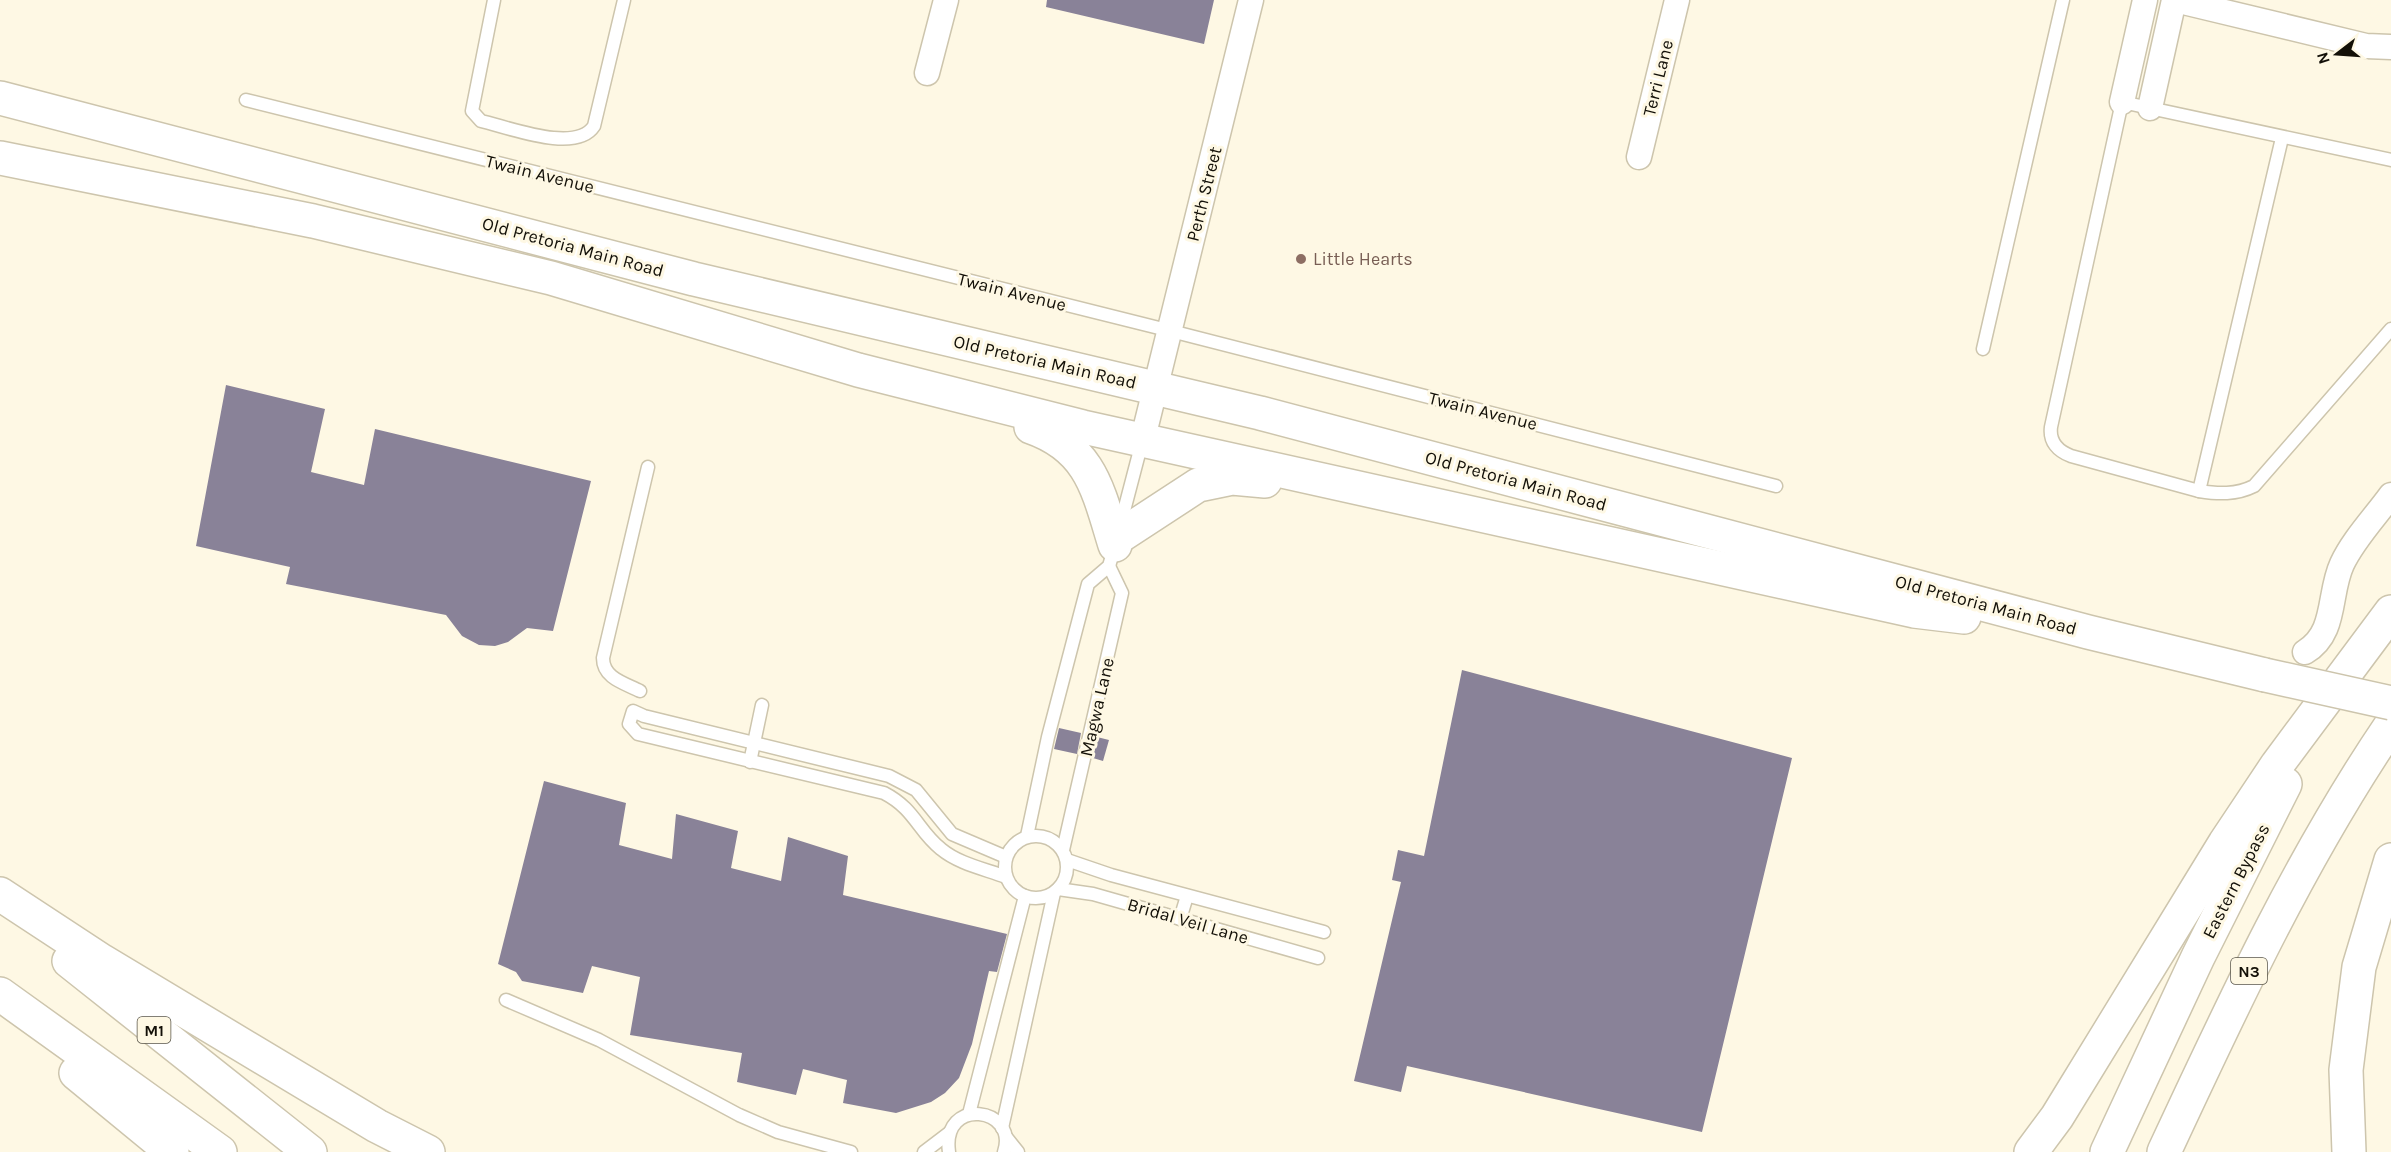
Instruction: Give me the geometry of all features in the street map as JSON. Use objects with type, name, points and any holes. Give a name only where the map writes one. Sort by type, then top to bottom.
[{"type":"main road","name":"Old Pretoria Main Road","points":[[0,98],[694,279],[1260,413],[2088,632],[2391,703]]},
{"type":"main road","name":"Old Pretoria Main Road","points":[[0,158],[313,221],[539,275],[896,379],[1083,426],[1914,611],[2088,632]]},
{"type":"main road","points":[[896,379],[1047,432],[1065,443],[1080,457],[1089,470],[1101,498],[1114,550],[1197,485],[1214,480],[1232,478],[1401,496]]},
{"type":"main road","points":[[2031,1152],[2057,1117],[2225,843],[2270,775],[2391,612]]},
{"type":"main road","name":"Eastern Bypass","points":[[2107,1152],[2198,957],[2290,775],[2391,624]]},
{"type":"main road","name":"N3","points":[[2164,1152],[2241,987],[2344,795],[2391,725]]},
{"type":"main road","points":[[2349,1152],[2346,1070],[2359,967],[2391,860]]},
{"type":"main road","points":[[0,894],[102,961],[377,1126],[428,1152]]},
{"type":"main road","name":"M1","points":[[0,906],[310,1152]]},
{"type":"main road","points":[[0,994],[220,1152]]},
{"type":"main road","points":[[0,1010],[172,1152]]},
{"type":"street","points":[[927,73],[946,0]]},
{"type":"street","name":"Perth Street","points":[[1143,438],[1251,0]]},
{"type":"street","name":"Terri Lane","points":[[1639,157],[1677,0]]},
{"type":"street","points":[[2122,102],[2145,0]]},
{"type":"street","points":[[2150,108],[2175,0],[2366,46],[2391,47]]},
{"type":"street","points":[[2305,652],[2324,634],[2343,562],[2391,495]]},
{"type":"lane","points":[[494,0],[472,111],[481,121],[565,140],[583,136],[594,126],[624,0]]},
{"type":"lane","points":[[1983,349],[2063,0]]},
{"type":"lane","name":"Twain Avenue","points":[[246,100],[1171,331],[1776,486]]},
{"type":"lane","points":[[2391,160],[2122,102],[2051,427],[2051,437],[2056,447],[2071,456],[2199,490],[2236,493],[2254,486],[2391,329]]},
{"type":"lane","points":[[2199,490],[2282,138]]},
{"type":"lane","points":[[1027,836],[1048,738],[1088,584],[1114,550],[1143,438]]},
{"type":"lane","points":[[640,691],[611,677],[603,665],[603,658],[648,467]]},
{"type":"lane","name":"Magwa Lane","points":[[1004,1152],[1004,1132],[1056,891],[1067,871],[1065,855],[1122,593],[1114,550]]},
{"type":"lane","points":[[750,762],[762,705]]},
{"type":"lane","points":[[1006,857],[952,834],[925,798],[905,782],[644,716],[633,711],[629,717],[629,724],[638,734],[884,793],[899,801],[939,848],[953,858],[1006,877]]},
{"type":"lane","points":[[925,831],[938,818]]},
{"type":"lane","points":[[1056,891],[1037,898],[1025,896],[1011,885],[1006,877],[1006,857],[1018,840],[1027,836],[1048,837],[1065,855]]},
{"type":"lane","name":"Bridal Veil Lane","points":[[1065,855],[1187,896],[1324,932]]},
{"type":"lane","name":"Bridal Veil Lane","points":[[1056,891],[1093,894],[1318,958]]},
{"type":"lane","points":[[969,1114],[1025,896]]},
{"type":"lane","points":[[1180,919],[1187,896]]},
{"type":"lane","points":[[506,1000],[599,1040],[748,1119],[778,1132],[851,1152]]},
{"type":"lane","points":[[924,1152],[949,1133],[953,1125],[969,1114],[988,1115],[1018,1152]]},
{"type":"lane","points":[[949,1133],[949,1152]]},
{"type":"building","points":[[1047,0],[1214,0],[1204,44],[1046,7]]},
{"type":"building","points":[[226,385],[325,409],[311,472],[364,485],[375,429],[591,481],[553,631],[527,628],[508,642],[495,646],[479,645],[462,636],[446,615],[286,584],[290,567],[196,546]]},
{"type":"building","points":[[1462,670],[1792,758],[1702,1132],[1407,1066],[1401,1092],[1354,1081],[1401,882],[1392,880],[1398,850],[1424,856]]},
{"type":"building","points":[[1059,728],[1081,733],[1077,754],[1054,749]]},
{"type":"building","points":[[1097,737],[1109,740],[1103,761],[1093,758]]},
{"type":"building","points":[[544,781],[626,803],[619,845],[672,859],[676,814],[738,831],[731,868],[781,881],[788,837],[848,856],[843,895],[1007,934],[997,972],[989,971],[972,1044],[959,1078],[945,1093],[931,1102],[896,1113],[843,1103],[847,1080],[803,1069],[796,1095],[737,1082],[742,1053],[630,1035],[640,977],[592,966],[583,993],[522,981],[516,972],[498,964]]},
{"type":"place","name":"Little Hearts","points":[[1301,259]]}]
